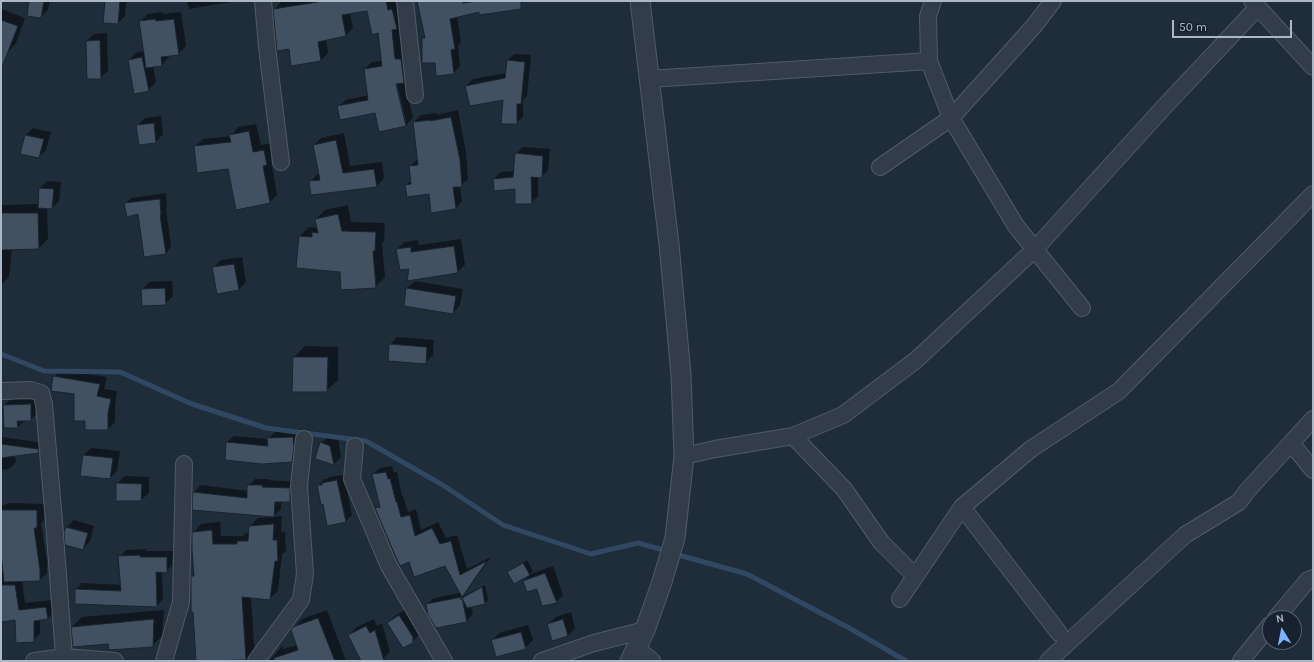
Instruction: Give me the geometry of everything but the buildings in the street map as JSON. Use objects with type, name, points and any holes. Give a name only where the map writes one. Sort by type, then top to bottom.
[{"type":"street","points":[[263,1],[280,162]]},
{"type":"street","points":[[405,1],[415,95]]},
{"type":"street","points":[[640,1],[669,244],[680,367],[684,456],[675,538],[662,582],[645,630],[633,655],[652,661]]},
{"type":"street","points":[[934,1],[928,16],[929,61],[951,118],[1016,226],[1082,308]]},
{"type":"street","points":[[880,167],[951,118],[1034,26],[1053,1]]},
{"type":"street","points":[[684,456],[715,449],[793,436],[843,415],[910,364],[1035,249],[1255,4],[1313,67]]},
{"type":"street","points":[[649,78],[929,61]]},
{"type":"street","points":[[900,599],[962,507],[1031,449],[1119,391],[1313,194]]},
{"type":"street","points":[[1,391],[31,390],[41,393],[44,404],[64,657]]},
{"type":"street","points":[[1048,661],[1185,535],[1240,502],[1247,491],[1313,419]]},
{"type":"street","points":[[793,436],[844,488],[881,542],[915,576]]},
{"type":"street","points":[[256,661],[301,600],[305,574],[299,486],[304,439]]},
{"type":"street","points":[[1291,443],[1313,470]]},
{"type":"street","points":[[355,446],[352,479],[389,566],[444,661]]},
{"type":"street","points":[[164,661],[181,602],[184,464]]},
{"type":"street","points":[[962,507],[1059,633]]},
{"type":"street","points":[[1283,610],[1308,580],[1313,578]]},
{"type":"street","points":[[542,661],[594,644],[645,630]]},
{"type":"street","points":[[1241,661],[1262,635]]},
{"type":"street","points":[[34,661],[64,657],[115,661]]},
{"type":"waterway","points":[[1,354],[44,371],[120,372],[192,404],[266,428],[366,441],[441,484],[503,525],[591,554],[638,543],[667,551]]},
{"type":"waterway","points":[[675,554],[747,574],[851,629],[906,661]]}]
